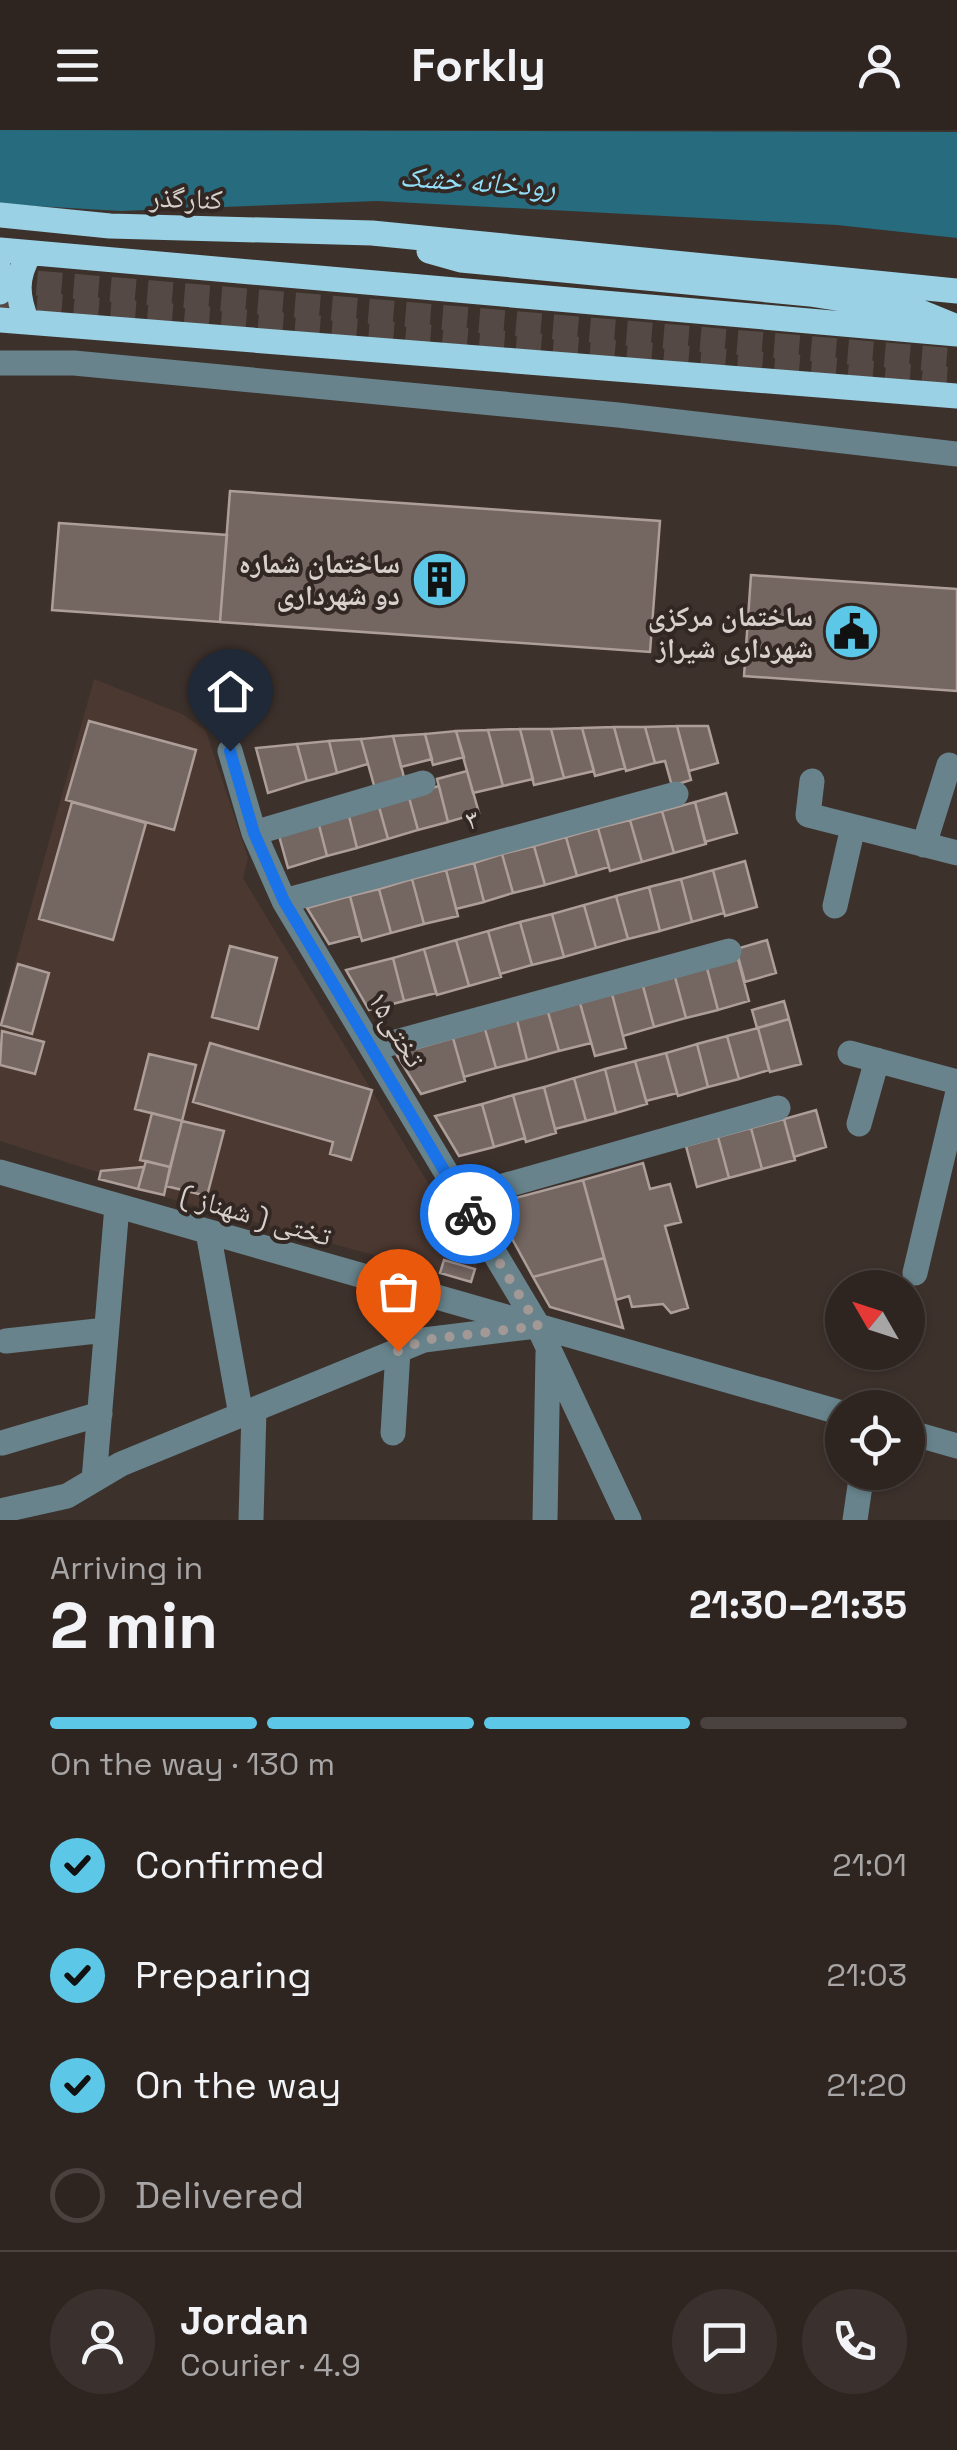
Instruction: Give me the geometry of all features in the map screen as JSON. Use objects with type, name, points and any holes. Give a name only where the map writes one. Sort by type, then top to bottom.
[{"type":"main road","name":"کنارگذر","points":[[0,214],[110,226],[372,233]]},
{"type":"main road","points":[[372,233],[957,291]]},
{"type":"main road","points":[[372,233],[460,260],[810,294],[918,311],[957,330]]},
{"type":"main road","points":[[0,250],[957,330]]},
{"type":"main road","points":[[27,322],[18,288],[19,274],[30,253]]},
{"type":"main road","points":[[0,271],[0,292]]},
{"type":"main road","points":[[0,320],[957,396]]},
{"type":"street","points":[[0,363],[74,363],[540,407],[957,454]]},
{"type":"street","name":"تختی۱۵","points":[[230,751],[254,833],[284,901],[543,1337],[629,1520]]},
{"type":"street","points":[[924,844],[949,765]]},
{"type":"street","points":[[812,781],[808,815],[957,853]]},
{"type":"street","points":[[254,833],[423,783]]},
{"type":"street","name":"۳","points":[[284,901],[676,794]]},
{"type":"street","points":[[835,906],[852,826]]},
{"type":"street","points":[[374,1048],[728,951]]},
{"type":"street","points":[[850,1053],[957,1082]]},
{"type":"street","points":[[859,1124],[877,1060]]},
{"type":"street","points":[[915,1270],[957,1096]]},
{"type":"street","points":[[461,1198],[778,1108]]},
{"type":"street","name":"تختی ( شهناز )","points":[[0,1172],[208,1232],[543,1337],[825,1410]]},
{"type":"street","points":[[94,1480],[117,1206]]},
{"type":"street","points":[[208,1232],[248,1413],[250,1520]]},
{"type":"street","points":[[6,1341],[106,1330]]},
{"type":"street","points":[[0,1511],[67,1496],[121,1464],[424,1340],[543,1337],[545,1520]]},
{"type":"street","points":[[393,1433],[398,1351]]},
{"type":"street","points":[[2,1443],[100,1414]]},
{"type":"street","points":[[925,1437],[957,1446]]},
{"type":"street","points":[[855,1520],[859,1490]]},
{"type":"shaded area","points":[[94,679],[184,715],[206,731],[248,858],[243,878],[477,1264],[471,1282],[99,1179],[100,1173],[0,1141],[0,1018]]},
{"type":"water","name":"رودخانه خشک","points":[[0,130],[957,132],[957,238],[837,225],[377,201],[121,211],[0,204]]},
{"type":"building","name":"ساختمان شماره دو شهرداری","points":[[230,491],[660,521],[650,652],[220,622]]},
{"type":"building","points":[[59,523],[227,535],[220,622],[52,610]]},
{"type":"building","name":"ساختمان مرکزی شهرداری شیراز","points":[[751,575],[957,589],[957,691],[744,676]]},
{"type":"building","points":[[89,721],[196,750],[174,830],[66,800]]},
{"type":"building","points":[[677,726],[691,780],[672,786],[665,761],[655,763],[645,727]]},
{"type":"building","points":[[677,726],[708,726],[718,763],[689,771]]},
{"type":"building","points":[[614,727],[625,768],[595,776],[582,728]]},
{"type":"building","points":[[614,727],[645,727],[655,763],[626,771]]},
{"type":"building","points":[[582,728],[594,771],[564,778],[551,729]]},
{"type":"building","points":[[520,729],[533,779],[503,786],[488,730]]},
{"type":"building","points":[[520,729],[551,729],[564,778],[534,785]]},
{"type":"building","points":[[488,730],[503,786],[473,793],[456,731]]},
{"type":"building","points":[[456,731],[464,757],[433,765],[425,734]]},
{"type":"building","points":[[425,734],[432,759],[401,767],[393,736]]},
{"type":"building","points":[[393,736],[405,781],[375,789],[361,739]]},
{"type":"building","points":[[361,739],[368,764],[337,773],[329,741]]},
{"type":"building","points":[[329,741],[337,773],[307,781],[297,744]]},
{"type":"building","points":[[297,744],[307,781],[268,793],[256,748]]},
{"type":"building","points":[[467,771],[479,813],[448,822],[437,779]]},
{"type":"building","points":[[439,786],[448,822],[418,830],[408,794]]},
{"type":"building","points":[[726,793],[737,833],[705,842],[695,802]]},
{"type":"building","points":[[408,794],[418,830],[388,839],[378,803]]},
{"type":"building","points":[[72,802],[146,823],[113,940],[39,919]]},
{"type":"building","points":[[695,802],[706,844],[674,853],[662,811]]},
{"type":"building","points":[[378,803],[388,839],[357,848],[348,812]]},
{"type":"building","points":[[662,811],[674,853],[642,862],[630,820]]},
{"type":"building","points":[[348,812],[357,848],[327,856],[318,821]]},
{"type":"building","points":[[630,820],[642,862],[610,871],[598,828]]},
{"type":"building","points":[[318,821],[327,856],[288,868],[278,832]]},
{"type":"building","points":[[598,828],[609,867],[577,876],[566,837]]},
{"type":"building","points":[[566,837],[577,876],[545,885],[534,846]]},
{"type":"building","points":[[534,846],[545,885],[513,893],[502,854]]},
{"type":"building","points":[[502,854],[513,893],[484,902],[474,863]]},
{"type":"building","points":[[745,861],[757,907],[725,916],[713,870]]},
{"type":"building","points":[[474,863],[484,902],[456,909],[446,870]]},
{"type":"building","points":[[446,870],[458,916],[424,924],[412,879]]},
{"type":"building","points":[[713,870],[724,913],[692,922],[681,879]]},
{"type":"building","points":[[412,879],[424,924],[391,933],[379,889]]},
{"type":"building","points":[[681,879],[692,922],[660,931],[649,887]]},
{"type":"building","points":[[649,887],[660,931],[628,939],[616,896]]},
{"type":"building","points":[[379,889],[391,933],[362,941],[350,896]]},
{"type":"building","points":[[350,896],[360,936],[329,944],[307,908]]},
{"type":"building","points":[[616,896],[628,939],[596,948],[584,905]]},
{"type":"building","points":[[584,905],[596,948],[564,957],[552,914]]},
{"type":"building","points":[[552,914],[564,957],[532,965],[520,922]]},
{"type":"building","points":[[520,922],[532,965],[500,974],[488,931]]},
{"type":"building","points":[[488,931],[501,977],[469,986],[456,940]]},
{"type":"building","points":[[456,940],[469,986],[437,995],[424,949]]},
{"type":"building","points":[[767,940],[776,973],[745,982],[736,949]]},
{"type":"building","points":[[230,946],[277,958],[258,1029],[212,1017]]},
{"type":"building","points":[[424,949],[436,993],[404,1001],[393,958]]},
{"type":"building","points":[[393,958],[404,1001],[369,1010],[346,970]]},
{"type":"building","points":[[738,959],[749,1001],[718,1010],[707,968]]},
{"type":"building","points":[[18,964],[49,973],[32,1034],[1,1025]]},
{"type":"building","points":[[707,968],[718,1010],[686,1018],[675,977]]},
{"type":"building","points":[[675,977],[686,1018],[654,1027],[643,986]]},
{"type":"building","points":[[643,986],[654,1027],[623,1036],[612,994]]},
{"type":"building","points":[[612,994],[626,1048],[595,1056],[580,1003]]},
{"type":"building","points":[[784,1001],[789,1019],[757,1028],[752,1010]]},
{"type":"building","points":[[580,1003],[591,1043],[559,1051],[548,1012]]},
{"type":"building","points":[[548,1012],[559,1051],[527,1060],[517,1020]]},
{"type":"building","points":[[789,1019],[801,1064],[770,1072],[758,1028]]},
{"type":"building","points":[[517,1020],[527,1060],[496,1068],[485,1029]]},
{"type":"building","points":[[758,1028],[769,1070],[739,1079],[727,1036]]},
{"type":"building","points":[[485,1029],[496,1068],[464,1077],[453,1038]]},
{"type":"building","points":[[2,1031],[44,1042],[35,1074],[0,1065]]},
{"type":"building","points":[[727,1036],[739,1079],[708,1087],[697,1044]]},
{"type":"building","points":[[453,1038],[465,1081],[421,1094],[396,1054]]},
{"type":"building","points":[[210,1043],[372,1090],[351,1160],[330,1154],[333,1142],[193,1102]]},
{"type":"building","points":[[697,1044],[708,1087],[678,1096],[666,1053]]},
{"type":"building","points":[[666,1053],[677,1093],[646,1101],[635,1061]]},
{"type":"building","points":[[149,1054],[196,1065],[182,1121],[135,1109]]},
{"type":"building","points":[[635,1061],[647,1104],[616,1113],[605,1069]]},
{"type":"building","points":[[605,1069],[616,1113],[586,1121],[574,1078]]},
{"type":"building","points":[[574,1078],[586,1121],[555,1129],[544,1087]]},
{"type":"building","points":[[544,1087],[556,1133],[526,1142],[513,1095]]},
{"type":"building","points":[[513,1095],[525,1138],[494,1147],[482,1104]]},
{"type":"building","points":[[482,1104],[494,1147],[459,1156],[435,1116]]},
{"type":"building","points":[[816,1110],[826,1147],[794,1157],[784,1119]]},
{"type":"building","points":[[152,1113],[182,1121],[170,1167],[140,1160]]},
{"type":"building","points":[[784,1119],[795,1160],[762,1169],[751,1128]]},
{"type":"building","points":[[182,1121],[224,1131],[207,1196],[166,1186]]},
{"type":"building","points":[[751,1128],[762,1169],[729,1178],[718,1137]]},
{"type":"building","points":[[718,1137],[729,1178],[697,1187],[686,1146]]},
{"type":"building","points":[[146,1161],[170,1167],[164,1195],[138,1189]]},
{"type":"building","points":[[643,1163],[650,1189],[670,1184],[681,1222],[665,1226],[688,1308],[671,1313],[663,1304],[632,1307],[629,1296],[616,1300],[583,1180]]},
{"type":"building","points":[[144,1167],[138,1189],[99,1179],[101,1171]]},
{"type":"building","points":[[583,1180],[604,1258],[533,1277],[493,1204]]},
{"type":"building","points":[[604,1258],[623,1328],[550,1307],[533,1277]]},
{"type":"building","points":[[444,1260],[475,1269],[471,1282],[440,1273]]},
{"type":"tunnel","points":[[0,280],[957,361]]},
{"type":"tunnel","points":[[0,302],[957,380]]},
{"type":"way so far","points":[[398,1351],[424,1340],[538,1326],[470,1214]]},
{"type":"place","name":"ساختمان شماره دو شهرداری","points":[[439,579]]},
{"type":"place","name":"ساختمان مرکزی شهرداری شیراز","points":[[852,632]]},
{"type":"route","points":[[230,751],[254,833],[284,901],[470,1214]]}]
